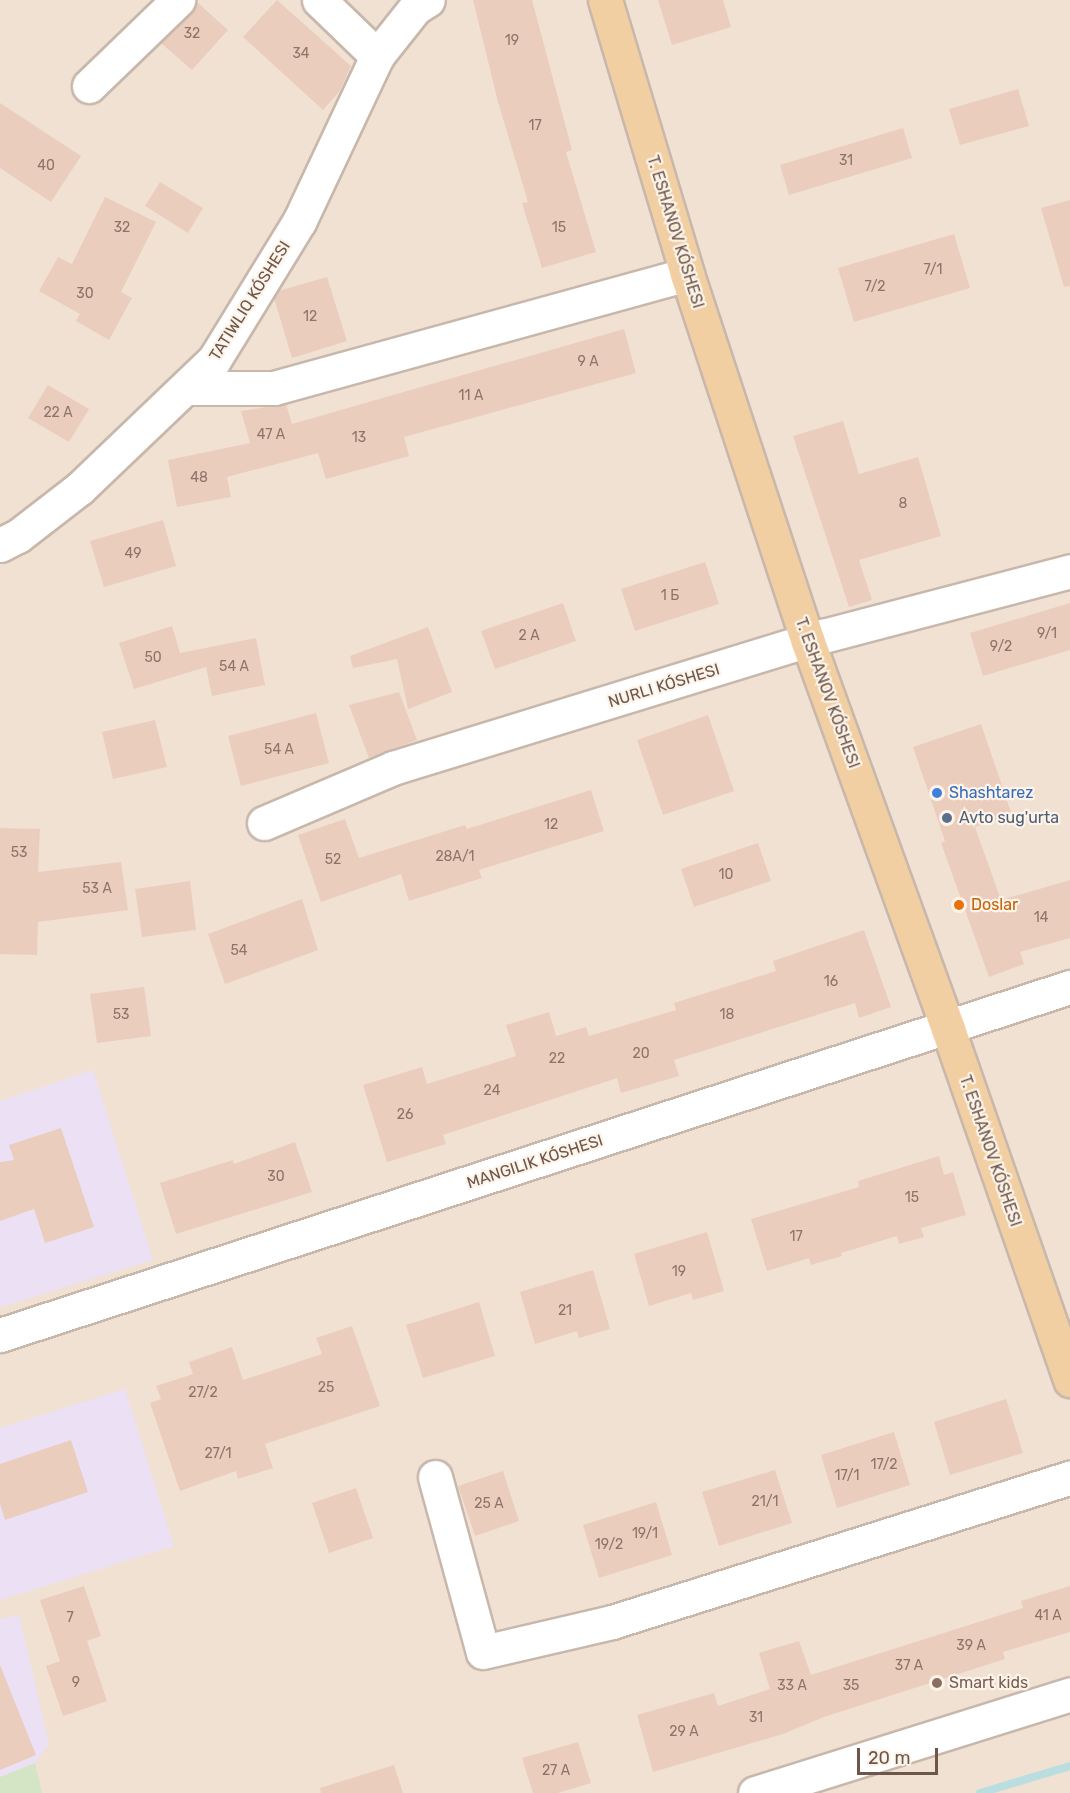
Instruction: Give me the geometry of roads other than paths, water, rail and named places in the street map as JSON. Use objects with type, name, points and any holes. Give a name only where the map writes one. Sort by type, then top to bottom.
[{"type":"main road","name":"T. ESHANOV KÓSHESI","points":[[605,0],[687,274],[808,642],[948,1029],[1070,1380]]},
{"type":"street","points":[[89,86],[178,0]]},
{"type":"street","points":[[319,0],[377,56]]},
{"type":"street","points":[[0,545],[18,536],[80,488],[188,388],[214,360],[299,222],[377,56],[415,8],[428,0]]},
{"type":"street","points":[[188,388],[274,388],[687,274]]},
{"type":"street","points":[[264,822],[393,768],[823,636],[1070,571]]},
{"type":"street","name":"MANGILIK KÓSHESI","points":[[0,1335],[948,1029],[1070,987]]},
{"type":"street","points":[[435,1478],[483,1652],[612,1622],[1070,1478]]},
{"type":"street","points":[[755,1793],[1070,1694]]},
{"type":"waterway","points":[[980,1793],[1070,1766]]},
{"type":"place","name":"Shashtarez","points":[[937,793]]},
{"type":"place","name":"Avto sug'urta","points":[[947,818]]},
{"type":"place","name":"Doslar","points":[[959,905]]},
{"type":"place","name":"Smart kids","points":[[937,1683]]}]
